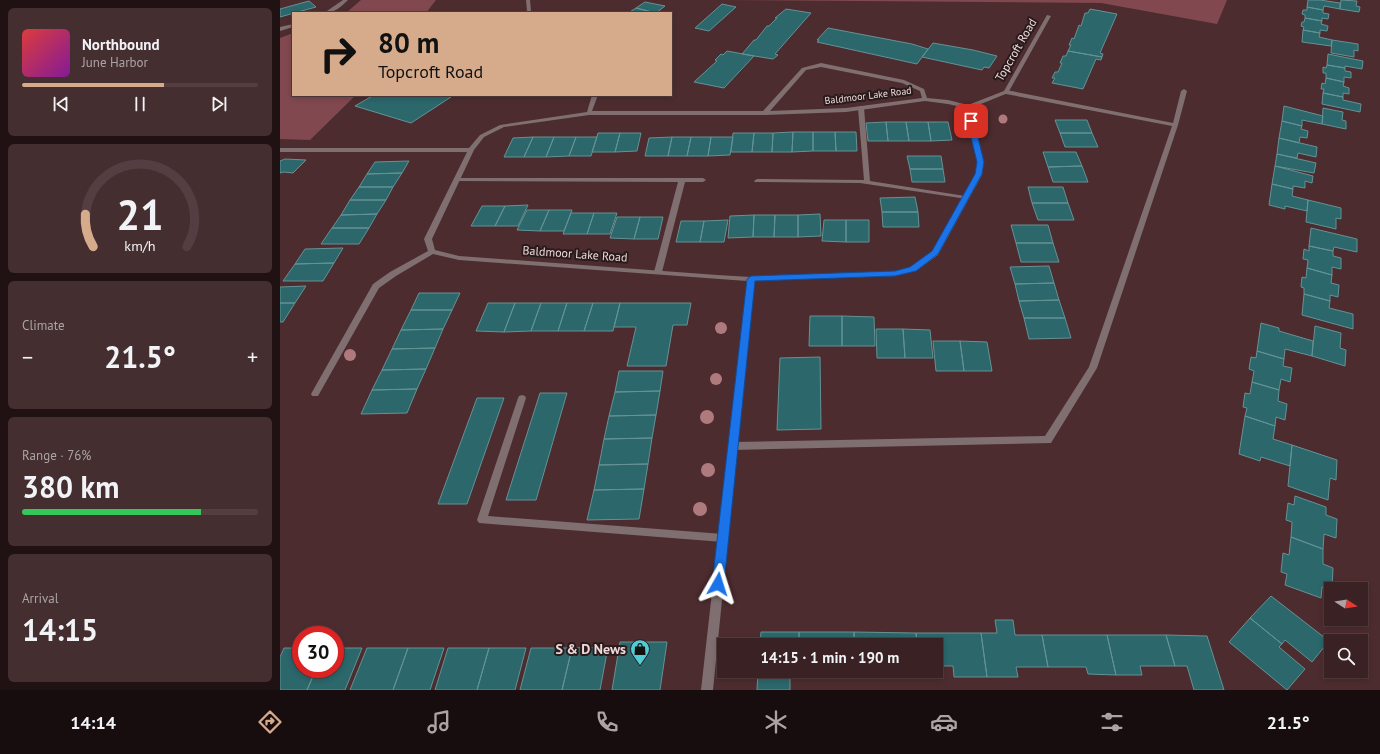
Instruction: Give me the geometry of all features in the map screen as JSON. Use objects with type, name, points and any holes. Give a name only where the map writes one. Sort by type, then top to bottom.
[{"type":"street","points":[[328,12],[346,0]]},
{"type":"street","points":[[528,0],[530,12]]},
{"type":"street","name":"Topcroft Road","points":[[968,107],[1006,92],[1049,16]]},
{"type":"street","points":[[280,29],[292,25]]},
{"type":"street","name":"Baldmoor Lake Road","points":[[765,113],[804,69],[821,65],[904,82],[922,90],[925,99]]},
{"type":"street","points":[[733,446],[1048,440],[1093,368],[1175,124],[1184,91]]},
{"type":"street","points":[[1006,92],[1175,124]]},
{"type":"street","points":[[589,113],[595,96]]},
{"type":"street","name":"Baldmoor Lake Road","points":[[751,279],[458,258],[432,252],[428,239],[471,150],[482,136],[502,126],[589,113],[765,113],[861,108],[925,99],[948,102],[968,107]]},
{"type":"street","points":[[707,690],[751,279],[895,274],[913,269],[935,252],[979,174],[980,162],[968,107]]},
{"type":"street","points":[[861,108],[867,182]]},
{"type":"street","points":[[280,150],[471,150]]},
{"type":"street","points":[[457,180],[703,180]]},
{"type":"street","points":[[658,272],[682,180]]},
{"type":"street","points":[[757,181],[867,182],[965,198]]},
{"type":"street","points":[[314,394],[376,286],[392,274],[432,252]]},
{"type":"street","points":[[522,398],[482,520],[723,538]]},
{"type":"shaded area","points":[[361,0],[436,0],[427,12],[347,12]]},
{"type":"shaded area","points":[[722,0],[1227,0],[1217,24],[1101,3]]},
{"type":"shaded area","points":[[292,33],[292,96],[355,96],[310,140],[280,139],[280,38]]},
{"type":"building","points":[[1308,0],[1340,3],[1340,9],[1324,6],[1323,10],[1307,7]]},
{"type":"building","points":[[1341,0],[1357,1],[1356,6],[1360,7],[1359,12],[1340,9]]},
{"type":"building","points":[[309,1],[316,7],[298,12],[292,12],[292,14],[280,17],[280,9]]},
{"type":"building","points":[[645,2],[665,6],[657,12],[636,8]]},
{"type":"building","points":[[722,4],[736,7],[709,31],[695,28]]},
{"type":"building","points":[[1307,7],[1323,10],[1323,13],[1329,14],[1328,19],[1322,18],[1322,21],[1305,18],[1305,15],[1302,14],[1303,10],[1307,10]]},
{"type":"building","points":[[636,8],[652,12],[630,12]]},
{"type":"building","points":[[786,9],[811,13],[775,54],[778,55],[773,59],[742,54],[767,26],[769,26],[777,18],[775,18]]},
{"type":"building","points":[[1090,9],[1117,14],[1100,53],[1103,54],[1102,57],[1068,51],[1072,38],[1074,39],[1079,25],[1081,26],[1085,13],[1088,13]]},
{"type":"building","points":[[1305,18],[1322,21],[1321,24],[1328,26],[1327,31],[1320,30],[1320,33],[1303,30],[1304,27],[1301,26]]},
{"type":"building","points":[[828,28],[912,44],[928,49],[917,64],[817,42],[819,40],[817,40]]},
{"type":"building","points":[[1303,30],[1320,33],[1319,37],[1332,40],[1331,46],[1302,42]]},
{"type":"building","points":[[1332,40],[1358,44],[1358,51],[1354,50],[1354,57],[1331,53]]},
{"type":"building","points":[[933,43],[997,56],[989,68],[984,67],[982,70],[922,57]]},
{"type":"building","points":[[727,51],[754,56],[724,88],[694,82],[717,61],[715,60],[721,54],[723,55]]},
{"type":"building","points":[[1068,51],[1102,57],[1101,60],[1096,59],[1083,89],[1052,83],[1055,78],[1052,78],[1055,72],[1058,72],[1063,56],[1066,56]]},
{"type":"building","points":[[1328,54],[1363,61],[1362,69],[1327,65]]},
{"type":"building","points":[[1327,65],[1345,68],[1345,71],[1351,72],[1351,78],[1344,77],[1344,82],[1326,78],[1326,73],[1323,73],[1323,67],[1326,68]]},
{"type":"building","points":[[1326,78],[1344,82],[1343,86],[1349,88],[1349,94],[1343,93],[1343,97],[1323,93],[1324,89],[1321,89],[1322,83],[1325,84]]},
{"type":"building","points":[[1323,93],[1343,97],[1343,100],[1361,104],[1360,112],[1322,104]]},
{"type":"building","points":[[372,96],[451,97],[411,123],[355,106]]},
{"type":"building","points":[[1284,106],[1323,116],[1322,124],[1302,120],[1302,126],[1282,121]]},
{"type":"building","points":[[1323,108],[1343,112],[1342,120],[1346,121],[1346,129],[1322,124]]},
{"type":"building","points":[[1055,120],[1087,120],[1092,133],[1060,133]]},
{"type":"building","points":[[1282,121],[1302,126],[1301,129],[1308,131],[1307,138],[1300,137],[1299,143],[1279,138]]},
{"type":"building","points":[[886,122],[888,141],[868,141],[866,123]]},
{"type":"building","points":[[886,122],[906,122],[909,141],[888,141]]},
{"type":"building","points":[[906,122],[928,122],[931,141],[909,141]]},
{"type":"building","points":[[928,122],[948,122],[952,140],[931,141]]},
{"type":"building","points":[[793,132],[813,132],[813,151],[792,152]]},
{"type":"building","points":[[793,132],[792,152],[772,152],[773,133]]},
{"type":"building","points":[[813,132],[835,132],[836,151],[813,151]]},
{"type":"building","points":[[835,132],[856,132],[857,151],[836,151]]},
{"type":"building","points":[[598,133],[620,133],[615,152],[592,152]]},
{"type":"building","points":[[620,133],[641,133],[637,151],[615,152]]},
{"type":"building","points":[[733,133],[754,133],[752,152],[731,152]]},
{"type":"building","points":[[754,133],[773,133],[772,152],[752,152]]},
{"type":"building","points":[[1060,133],[1092,133],[1098,147],[1065,147]]},
{"type":"building","points":[[533,137],[524,157],[504,157],[513,138]]},
{"type":"building","points":[[533,137],[554,137],[546,157],[524,157]]},
{"type":"building","points":[[554,137],[576,137],[569,156],[546,157]]},
{"type":"building","points":[[576,137],[597,137],[591,156],[569,156]]},
{"type":"building","points":[[672,137],[691,137],[687,156],[668,156]]},
{"type":"building","points":[[672,137],[668,156],[645,156],[649,138]]},
{"type":"building","points":[[691,137],[711,137],[708,156],[687,156]]},
{"type":"building","points":[[711,137],[733,137],[730,155],[708,156]]},
{"type":"building","points":[[1279,138],[1317,147],[1316,157],[1298,153],[1297,158],[1277,154]]},
{"type":"building","points":[[1043,152],[1076,152],[1082,166],[1048,167]]},
{"type":"building","points":[[1277,154],[1316,163],[1314,173],[1275,166]]},
{"type":"building","points":[[907,156],[941,156],[943,169],[910,169]]},
{"type":"building","points":[[285,159],[306,160],[293,173],[280,173],[280,161]]},
{"type":"building","points":[[409,161],[402,173],[367,174],[375,162]]},
{"type":"building","points":[[1082,166],[1088,182],[1053,182],[1048,167]]},
{"type":"building","points":[[1275,166],[1313,176],[1312,183],[1305,181],[1305,188],[1293,186],[1293,189],[1272,184]]},
{"type":"building","points":[[910,169],[943,169],[945,182],[912,182]]},
{"type":"building","points":[[402,173],[393,187],[359,187],[367,174]]},
{"type":"building","points":[[1272,184],[1293,189],[1292,196],[1308,200],[1307,211],[1285,206],[1285,209],[1269,205]]},
{"type":"building","points":[[359,187],[393,187],[386,200],[350,200]]},
{"type":"building","points":[[1028,187],[1063,187],[1068,203],[1032,203]]},
{"type":"building","points":[[915,197],[918,212],[882,212],[880,198]]},
{"type":"building","points":[[350,200],[386,200],[377,214],[341,215]]},
{"type":"building","points":[[1308,200],[1341,208],[1341,219],[1336,218],[1336,229],[1306,222]]},
{"type":"building","points":[[1032,203],[1068,203],[1074,220],[1038,220]]},
{"type":"building","points":[[528,205],[518,226],[495,226],[505,206]]},
{"type":"building","points":[[482,206],[505,206],[495,226],[471,226]]},
{"type":"building","points":[[527,210],[549,210],[540,231],[517,230]]},
{"type":"building","points":[[549,210],[572,210],[564,231],[540,231]]},
{"type":"building","points":[[882,212],[918,212],[919,227],[883,227]]},
{"type":"building","points":[[571,213],[594,213],[587,234],[563,234]]},
{"type":"building","points":[[594,213],[617,213],[610,234],[587,234]]},
{"type":"building","points":[[377,214],[369,228],[332,228],[341,215]]},
{"type":"building","points":[[820,214],[821,236],[798,237],[798,215]]},
{"type":"building","points":[[754,215],[753,237],[728,238],[730,216]]},
{"type":"building","points":[[754,215],[775,215],[774,237],[753,237]]},
{"type":"building","points":[[775,215],[798,215],[798,237],[774,237]]},
{"type":"building","points":[[617,217],[640,217],[634,239],[610,238]]},
{"type":"building","points":[[640,217],[663,217],[658,239],[634,239]]},
{"type":"building","points":[[728,220],[724,242],[700,242],[704,221]]},
{"type":"building","points":[[824,220],[846,220],[846,242],[822,241]]},
{"type":"building","points":[[846,220],[869,220],[869,242],[846,242]]},
{"type":"building","points":[[681,221],[704,221],[700,242],[676,242]]},
{"type":"building","points":[[1011,225],[1048,225],[1053,243],[1016,243]]},
{"type":"building","points":[[332,228],[369,228],[359,244],[321,244]]},
{"type":"building","points":[[1311,228],[1357,239],[1357,252],[1334,247],[1333,251],[1309,246]]},
{"type":"building","points":[[1016,243],[1053,243],[1059,262],[1021,262]]},
{"type":"building","points":[[1309,246],[1333,251],[1333,256],[1341,258],[1341,269],[1332,267],[1332,275],[1307,268],[1308,260],[1303,259],[1304,249],[1309,251]]},
{"type":"building","points":[[343,248],[334,263],[295,264],[305,249]]},
{"type":"building","points":[[334,263],[323,281],[283,281],[295,264]]},
{"type":"building","points":[[1049,266],[1054,283],[1015,284],[1010,267]]},
{"type":"building","points":[[1307,268],[1332,275],[1331,283],[1339,285],[1338,297],[1330,295],[1330,301],[1304,294],[1304,288],[1301,287],[1302,277],[1306,278]]},
{"type":"building","points":[[1054,283],[1059,300],[1019,301],[1015,284]]},
{"type":"building","points":[[306,286],[295,303],[280,303],[280,287]]},
{"type":"building","points":[[419,293],[460,293],[452,310],[411,310]]},
{"type":"building","points":[[1304,294],[1330,301],[1329,308],[1353,314],[1353,329],[1302,315]]},
{"type":"building","points":[[1059,300],[1065,318],[1024,318],[1019,301]]},
{"type":"building","points":[[280,303],[295,303],[283,322],[280,322]]},
{"type":"building","points":[[488,303],[515,303],[504,332],[476,331]]},
{"type":"building","points":[[515,303],[541,303],[531,331],[504,332]]},
{"type":"building","points":[[541,303],[567,303],[558,331],[531,331]]},
{"type":"building","points":[[567,303],[593,303],[584,331],[558,331]]},
{"type":"building","points":[[593,303],[620,303],[613,331],[584,331]]},
{"type":"building","points":[[620,303],[691,303],[687,325],[673,325],[666,366],[627,366],[636,327],[614,327]]},
{"type":"building","points":[[411,310],[452,310],[443,329],[401,330]]},
{"type":"building","points":[[810,316],[842,316],[842,346],[809,346]]},
{"type":"building","points":[[842,316],[874,317],[875,346],[842,346]]},
{"type":"building","points":[[1024,318],[1065,318],[1071,338],[1029,339]]},
{"type":"building","points":[[1261,323],[1279,328],[1279,331],[1313,341],[1312,356],[1285,349],[1284,359],[1257,351]]},
{"type":"building","points":[[1315,326],[1341,333],[1340,348],[1346,350],[1345,366],[1312,356]]},
{"type":"building","points":[[443,329],[435,348],[392,349],[401,330]]},
{"type":"building","points":[[876,329],[903,329],[905,358],[877,358]]},
{"type":"building","points":[[903,329],[930,330],[933,358],[905,358]]},
{"type":"building","points":[[933,341],[960,341],[964,371],[936,371]]},
{"type":"building","points":[[960,341],[987,342],[992,371],[964,371]]},
{"type":"building","points":[[435,348],[426,369],[382,370],[392,349]]},
{"type":"building","points":[[1257,351],[1284,359],[1283,366],[1292,368],[1290,382],[1281,379],[1279,390],[1252,382],[1254,371],[1249,369],[1251,357],[1256,358]]},
{"type":"building","points":[[820,357],[821,429],[777,430],[780,358]]},
{"type":"building","points":[[426,369],[417,389],[372,390],[382,370]]},
{"type":"building","points":[[619,371],[663,371],[660,391],[615,392]]},
{"type":"building","points":[[1252,382],[1279,390],[1278,401],[1287,404],[1285,420],[1276,417],[1275,426],[1245,416],[1247,408],[1243,407],[1245,393],[1250,394]]},
{"type":"building","points":[[417,389],[407,413],[361,414],[372,390]]},
{"type":"building","points":[[660,391],[656,415],[609,416],[615,392]]},
{"type":"building","points":[[540,393],[567,393],[536,500],[506,500]]},
{"type":"building","points":[[477,398],[504,398],[467,504],[438,504]]},
{"type":"building","points":[[656,415],[652,438],[604,439],[609,416]]},
{"type":"building","points":[[1245,416],[1275,426],[1273,439],[1292,445],[1290,466],[1261,457],[1260,461],[1239,454]]},
{"type":"building","points":[[652,438],[648,464],[599,465],[604,439]]},
{"type":"building","points":[[1292,445],[1337,460],[1336,480],[1330,478],[1328,500],[1288,486]]},
{"type":"building","points":[[648,464],[644,489],[594,490],[599,465]]},
{"type":"building","points":[[644,489],[639,519],[587,520],[594,490]]},
{"type":"building","points":[[1295,496],[1326,507],[1326,515],[1337,519],[1336,538],[1324,534],[1323,549],[1291,537],[1292,522],[1286,520],[1288,503],[1294,505]]},
{"type":"building","points":[[1291,537],[1323,549],[1323,564],[1333,568],[1332,582],[1324,582],[1321,598],[1285,585],[1287,574],[1281,572],[1283,553],[1289,555]]},
{"type":"building","points":[[1271,596],[1324,637],[1324,647],[1312,662],[1285,640],[1282,644],[1250,618]]},
{"type":"building","points":[[1250,618],[1282,644],[1279,647],[1305,669],[1287,690],[1229,642]]},
{"type":"building","points":[[995,620],[1013,620],[1015,635],[1042,635],[1048,667],[1016,667],[1018,677],[987,677],[981,633],[997,633]]},
{"type":"building","points":[[761,632],[799,632],[799,638],[761,638]]},
{"type":"building","points":[[799,632],[854,632],[854,638],[799,638]]},
{"type":"building","points":[[854,632],[916,633],[916,638],[854,638]]},
{"type":"building","points":[[916,633],[981,633],[987,677],[954,677],[953,666],[943,666],[943,638],[916,638]]},
{"type":"building","points":[[1042,635],[1107,635],[1116,675],[1088,674],[1086,667],[1048,667]]},
{"type":"building","points":[[1107,635],[1166,635],[1175,666],[1140,666],[1142,675],[1116,675]]},
{"type":"building","points":[[1166,635],[1207,636],[1224,690],[1194,690],[1187,666],[1175,666]]},
{"type":"building","name":"S & D News","points":[[620,642],[667,642],[660,690],[612,690]]},
{"type":"building","points":[[608,647],[600,690],[562,690],[572,648]]},
{"type":"building","points":[[284,648],[292,648],[292,678],[312,678],[307,690],[280,690],[280,657]]},
{"type":"building","points":[[344,648],[362,648],[345,690],[307,690],[312,678],[344,678]]},
{"type":"building","points":[[367,648],[408,648],[393,690],[350,690]]},
{"type":"building","points":[[408,648],[444,648],[430,690],[393,690]]},
{"type":"building","points":[[448,648],[489,648],[477,690],[435,690]]},
{"type":"building","points":[[489,648],[526,648],[515,690],[477,690]]},
{"type":"building","points":[[531,648],[572,648],[562,690],[520,690]]},
{"type":"building","points":[[758,678],[790,678],[790,690],[757,690]]},
{"type":"place","name":"S & D News","points":[[640,666]]},
{"type":"route","points":[[718,584],[751,279],[895,274],[913,269],[935,252],[979,174],[980,162],[971,121]]}]
